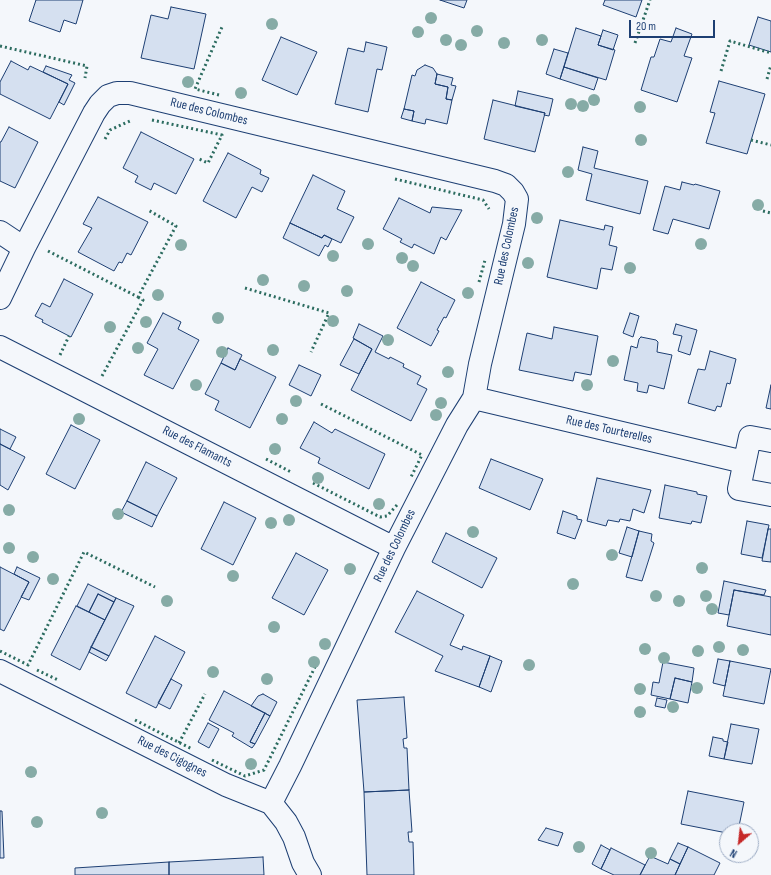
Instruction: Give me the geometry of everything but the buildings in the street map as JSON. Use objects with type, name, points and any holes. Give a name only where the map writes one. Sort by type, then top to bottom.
[{"type":"street","name":"Rue des Colombes","points":[[0,298],[24,248],[94,113],[108,96],[117,93],[130,93],[495,181],[506,186],[513,192],[517,199],[517,209],[480,364],[474,398],[457,425],[394,548],[271,803]]},
{"type":"street","points":[[0,232],[24,248]]},
{"type":"street","name":"Rue des Flamants","points":[[0,346],[394,548]]},
{"type":"street","name":"Rue des Tourterelles","points":[[474,398],[744,462]]},
{"type":"street","points":[[771,441],[750,437],[739,489],[771,495]]},
{"type":"street","name":"Rue des Cigognes","points":[[0,671],[226,785],[271,803],[286,822],[294,837],[303,863],[310,875]]},
{"type":"hedge","points":[[635,43],[650,0]]},
{"type":"hedge","points":[[219,95],[195,89],[222,27]]},
{"type":"hedge","points":[[721,71],[730,41],[771,53]]},
{"type":"hedge","points":[[0,46],[87,66],[85,78]]},
{"type":"hedge","points":[[767,79],[771,65]]},
{"type":"hedge","points":[[105,139],[110,130],[132,120]]},
{"type":"hedge","points":[[152,120],[222,135],[208,163],[197,158]]},
{"type":"hedge","points":[[751,140],[771,145]]},
{"type":"hedge","points":[[395,179],[483,200],[489,209]]},
{"type":"hedge","points":[[48,251],[138,297],[176,226],[148,210]]},
{"type":"hedge","points":[[763,211],[771,213]]},
{"type":"hedge","points":[[479,282],[485,260]]},
{"type":"hedge","points":[[245,288],[329,313],[311,352]]},
{"type":"hedge","points":[[102,376],[143,300],[138,297]]},
{"type":"hedge","points":[[60,355],[69,336]]},
{"type":"hedge","points":[[321,404],[422,455],[410,479]]},
{"type":"hedge","points":[[266,459],[291,472]]},
{"type":"hedge","points":[[313,483],[380,517],[387,516],[397,505]]},
{"type":"hedge","points":[[0,651],[28,665],[84,552],[155,587]]},
{"type":"hedge","points":[[212,760],[245,776],[264,770],[316,665]]},
{"type":"hedge","points":[[37,670],[58,680]]},
{"type":"hedge","points":[[179,743],[205,694]]},
{"type":"hedge","points":[[135,720],[192,749]]}]
